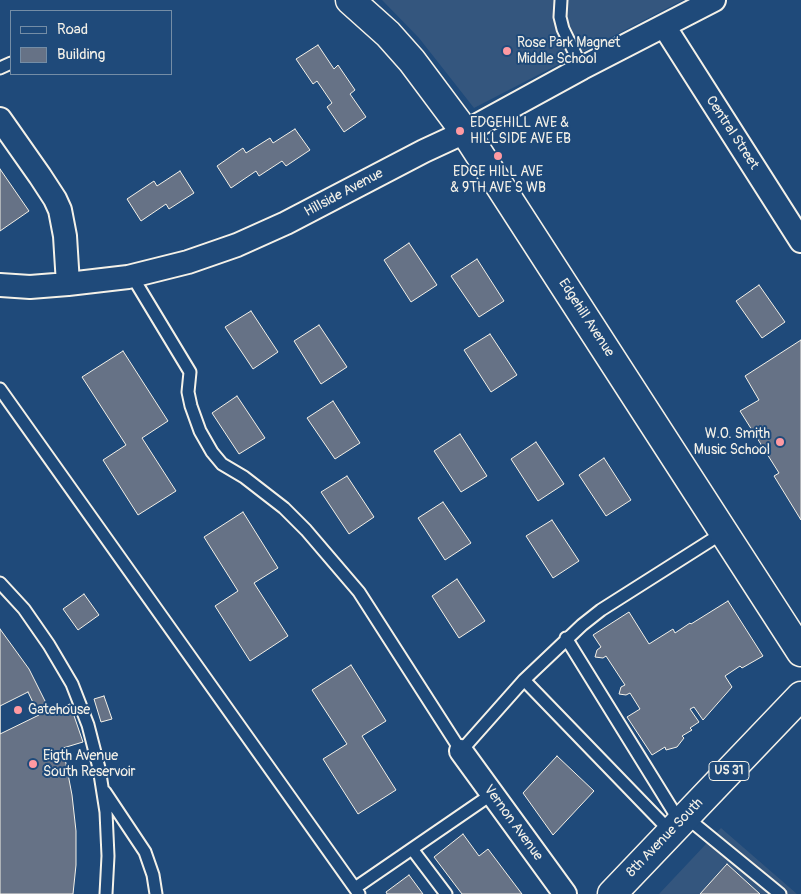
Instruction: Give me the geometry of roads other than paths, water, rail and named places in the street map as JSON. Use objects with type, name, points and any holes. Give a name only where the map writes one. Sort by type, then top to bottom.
[{"type":"street","name":"Edgehill Avenue","points":[[350,0],[388,34],[412,61],[465,132],[801,652]]},
{"type":"street","name":"Hillside Avenue","points":[[0,285],[30,287],[132,276],[201,258],[250,240],[465,132],[582,68],[714,0]]},
{"type":"street","name":"Central Street","points":[[664,26],[801,241]]},
{"type":"street","points":[[0,119],[44,182],[60,210],[65,236],[68,284]]},
{"type":"street","name":"8th Avenue South","points":[[612,894],[801,696]]},
{"type":"street","name":"Vernon Avenue","points":[[461,751],[566,894]]},
{"type":"lane","points":[[561,0],[560,17],[582,68]]},
{"type":"lane","points":[[132,276],[190,372],[188,392],[191,406],[200,431],[212,452],[222,464],[250,482],[290,514],[359,592],[461,751],[524,680],[566,638],[601,610],[724,532]]},
{"type":"lane","points":[[0,389],[357,891],[412,849],[492,794]]},
{"type":"lane","points":[[0,583],[24,609],[45,638],[72,684],[88,725],[103,788],[106,812],[108,856],[106,894]]},
{"type":"lane","points":[[566,638],[679,824]]},
{"type":"lane","points":[[524,680],[679,824],[780,894]]},
{"type":"lane","points":[[103,788],[145,852],[153,875],[156,894]]},
{"type":"lane","points":[[412,849],[446,894]]},
{"type":"place","name":"Rose Park Magnet Middle School","points":[[507,51]]},
{"type":"place","name":"EDGEHILL AVE & HILLSIDE AVE EB","points":[[460,131]]},
{"type":"place","name":"EDGE HILL AVE & 9TH AVE S WB","points":[[498,156]]},
{"type":"place","name":"W.O. Smith Music School","points":[[780,442]]},
{"type":"place","name":"Gatehouse","points":[[18,710]]},
{"type":"place","name":"Eigth Avenue South Reservoir","points":[[33,764]]}]
